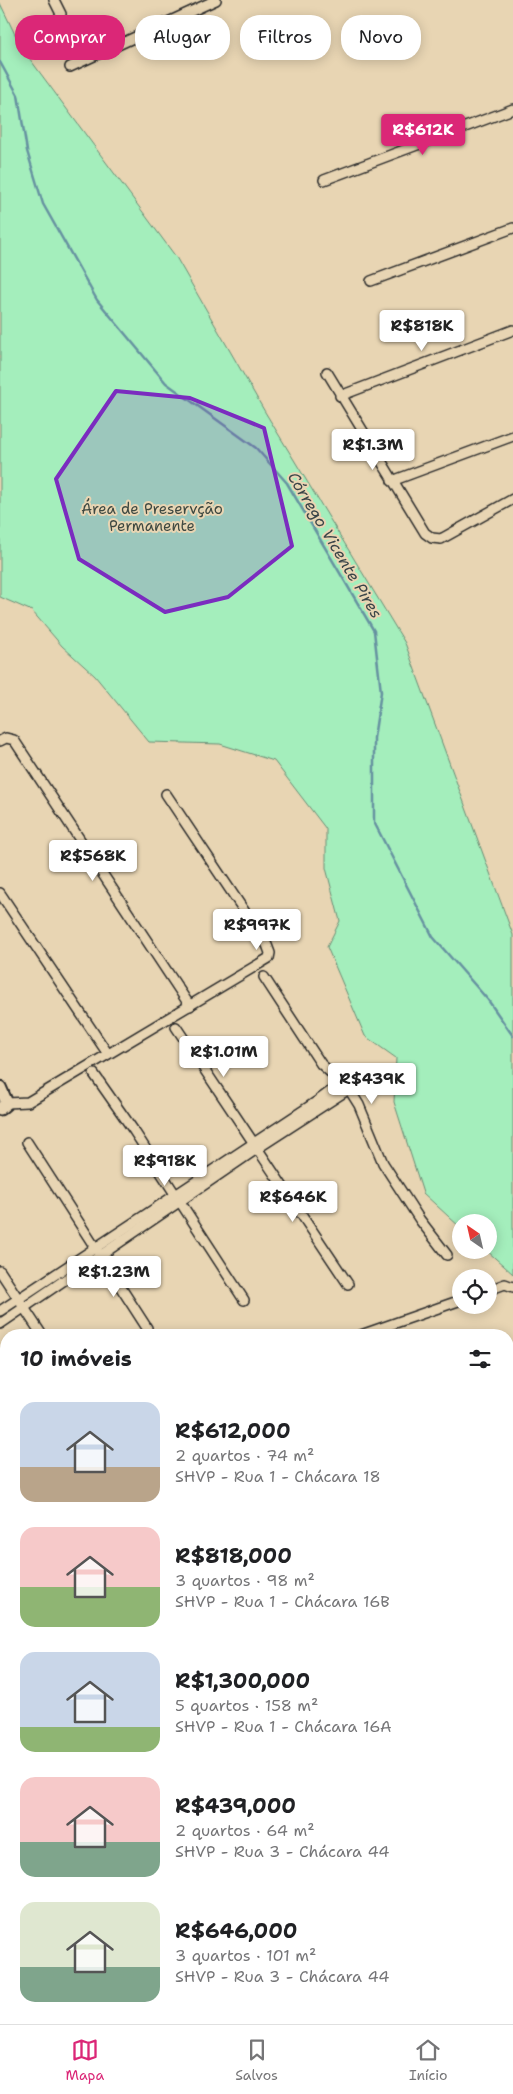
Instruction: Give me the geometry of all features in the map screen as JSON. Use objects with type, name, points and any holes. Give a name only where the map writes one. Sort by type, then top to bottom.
[{"type":"street","points":[[54,0],[61,14]]},
{"type":"street","points":[[70,67],[216,0]]},
{"type":"street","points":[[324,180],[513,109]]},
{"type":"street","points":[[371,281],[513,228]]},
{"type":"street","points":[[340,396],[513,330]]},
{"type":"street","points":[[327,372],[425,533],[432,538],[441,539],[513,499]]},
{"type":"street","points":[[392,480],[513,436]]},
{"type":"street","points":[[0,741],[6,738],[14,740],[190,1006]]},
{"type":"street","points":[[0,1087],[3,1106],[28,1102],[265,962],[270,953],[266,944],[166,794]]},
{"type":"street","points":[[0,893],[108,1054]]},
{"type":"street","points":[[264,977],[321,1064],[346,1086],[359,1105],[383,1162],[420,1220],[447,1255]]},
{"type":"street","points":[[176,1027],[348,1284]]},
{"type":"street","points":[[94,1074],[244,1300]]},
{"type":"street","points":[[1,1321],[21,1303],[346,1086]]},
{"type":"street","points":[[27,1142],[147,1328]]},
{"type":"street","points":[[0,1271],[38,1329]]},
{"type":"street","points":[[497,1287],[505,1284],[513,1287]]},
{"type":"street","points":[[0,1311],[21,1303]]},
{"type":"street","points":[[378,1329],[452,1303]]},
{"type":"highlighted area","points":[[116,391],[190,398],[264,428],[292,546],[228,597],[165,612],[79,559],[56,479]]},
{"type":"green space","name":"Área de Preservção Permanente","points":[[0,3],[15,34],[15,60],[31,60],[176,257],[265,412],[405,643],[513,935],[513,1274],[496,1259],[498,1259],[498,1214],[452,1214],[452,1220],[423,1193],[394,1102],[396,1058],[365,1036],[327,947],[340,921],[326,868],[326,829],[274,761],[220,744],[149,742],[95,676],[62,646],[32,611],[0,597]]},
{"type":"waterway","name":"Córrego Vicente Pires","points":[[0,62],[18,95],[27,151],[43,204],[97,300],[166,383],[256,448],[287,483],[374,631],[381,692],[374,738],[374,822],[433,937],[488,1000],[513,1036]]}]
